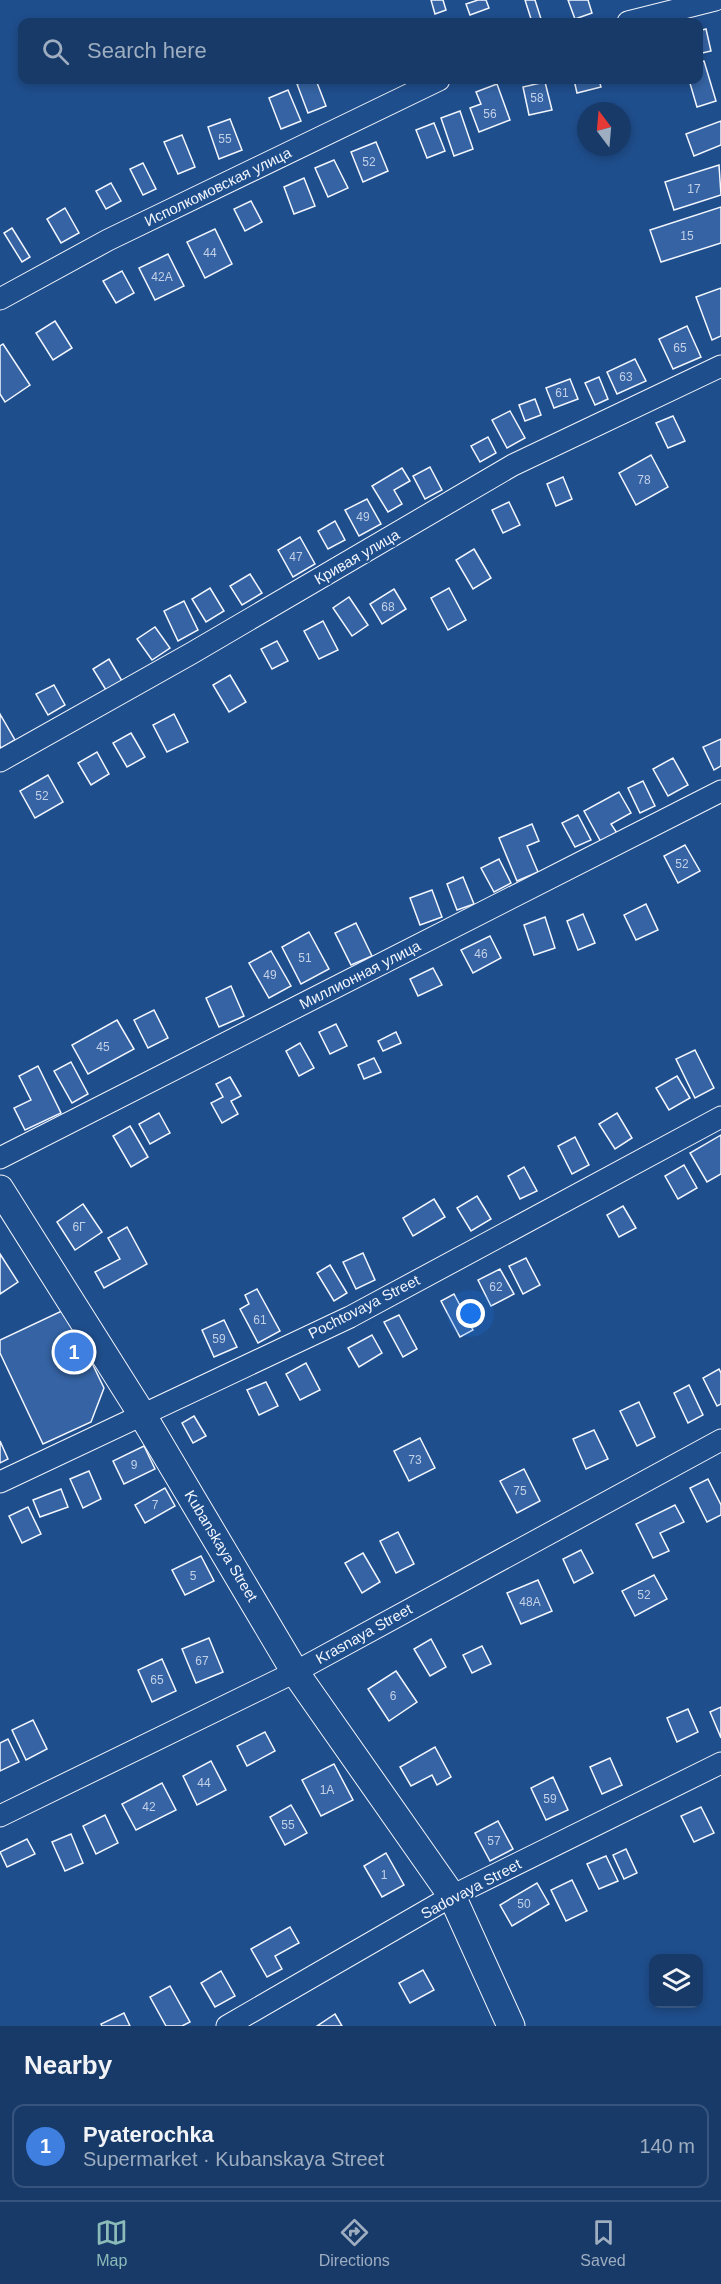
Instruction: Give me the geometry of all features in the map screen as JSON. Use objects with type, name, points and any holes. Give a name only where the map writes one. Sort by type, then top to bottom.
[{"type":"main road","name":"Kubanskaya Street","points":[[0,1189],[143,1416],[295,1672],[452,1896],[511,2026]]},
{"type":"street","points":[[644,18],[714,0]]},
{"type":"street","name":"Исполкомовская улица","points":[[0,299],[108,240],[431,84]]},
{"type":"street","name":"Кривая улица","points":[[0,761],[192,653],[513,465],[721,366]]},
{"type":"street","name":"Миллионная улица","points":[[0,1158],[721,791]]},
{"type":"street","name":"Pochtovaya Street","points":[[0,1482],[350,1317],[721,1117]]},
{"type":"street","name":"Krasnaya Street","points":[[0,1816],[295,1672],[721,1440]]},
{"type":"street","name":"Sadovaya Street","points":[[227,2026],[452,1896],[721,1763]]},
{"type":"building","points":[[431,0],[443,0],[446,10],[435,14]]},
{"type":"building","points":[[486,0],[489,8],[470,15],[466,4]]},
{"type":"building","points":[[525,0],[535,0],[541,18],[531,18]]},
{"type":"building","points":[[568,0],[588,0],[592,13],[575,18]]},
{"type":"building","points":[[706,29],[711,51],[703,53],[703,30]]},
{"type":"building","points":[[703,61],[716,101],[697,107],[690,84],[703,84]]},
{"type":"building","points":[[297,84],[318,84],[326,106],[308,113]]},
{"type":"building","points":[[497,84],[510,120],[479,132],[470,108],[481,104],[476,92]]},
{"type":"building","points":[[546,84],[552,110],[529,115],[523,87]]},
{"type":"building","points":[[575,84],[600,84],[601,87],[577,93]]},
{"type":"building","points":[[288,90],[301,121],[281,129],[269,98]]},
{"type":"building","points":[[460,111],[473,149],[454,156],[441,118]]},
{"type":"building","points":[[230,119],[242,150],[219,159],[208,127]]},
{"type":"building","points":[[721,121],[721,145],[694,156],[686,134]]},
{"type":"building","points":[[434,123],[445,151],[427,158],[416,130]]},
{"type":"building","points":[[182,135],[195,167],[178,174],[164,142]]},
{"type":"building","points":[[376,142],[388,171],[363,182],[351,152]]},
{"type":"building","points":[[334,160],[348,188],[328,197],[315,168]]},
{"type":"building","points":[[143,163],[156,189],[143,195],[130,169]]},
{"type":"building","points":[[719,165],[721,195],[674,210],[665,182]]},
{"type":"building","points":[[304,178],[315,206],[294,214],[284,187]]},
{"type":"building","points":[[111,183],[121,201],[106,209],[96,191]]},
{"type":"building","points":[[251,201],[262,222],[245,231],[234,209]]},
{"type":"building","points":[[721,207],[721,243],[661,262],[650,230]]},
{"type":"building","points":[[65,208],[79,233],[61,243],[47,219]]},
{"type":"building","points":[[12,228],[30,257],[22,262],[4,233]]},
{"type":"building","points":[[215,229],[232,264],[205,278],[187,242]]},
{"type":"building","points":[[168,254],[184,286],[155,300],[139,268]]},
{"type":"building","points":[[122,271],[134,293],[116,303],[103,281]]},
{"type":"building","points":[[721,288],[721,336],[712,340],[696,297]]},
{"type":"building","points":[[55,321],[72,348],[53,360],[36,333]]},
{"type":"building","points":[[687,326],[701,357],[673,369],[659,339]]},
{"type":"building","points":[[3,344],[30,385],[5,402],[0,394],[0,346]]},
{"type":"building","points":[[635,359],[646,381],[617,394],[607,372]]},
{"type":"building","points":[[599,377],[608,399],[595,405],[585,383]]},
{"type":"building","points":[[570,379],[578,399],[554,408],[546,388]]},
{"type":"building","points":[[535,399],[541,415],[525,421],[519,405]]},
{"type":"building","points":[[510,411],[525,438],[507,448],[492,420]]},
{"type":"building","points":[[673,416],[685,441],[668,448],[656,423]]},
{"type":"building","points":[[488,437],[496,453],[480,462],[471,446]]},
{"type":"building","points":[[651,455],[668,487],[636,505],[619,473]]},
{"type":"building","points":[[430,467],[442,490],[425,499],[413,476]]},
{"type":"building","points":[[402,468],[410,481],[394,490],[402,504],[388,512],[372,486]]},
{"type":"building","points":[[563,477],[572,499],[556,506],[547,484]]},
{"type":"building","points":[[367,499],[381,524],[359,536],[345,510]]},
{"type":"building","points":[[509,502],[520,525],[503,533],[492,510]]},
{"type":"building","points":[[335,521],[345,540],[328,549],[318,531]]},
{"type":"building","points":[[300,537],[315,564],[293,577],[278,550]]},
{"type":"building","points":[[474,549],[491,578],[473,589],[456,560]]},
{"type":"building","points":[[250,574],[262,593],[242,605],[230,586]]},
{"type":"building","points":[[210,588],[224,611],[206,622],[192,599]]},
{"type":"building","points":[[449,588],[466,620],[448,630],[431,598]]},
{"type":"building","points":[[394,589],[406,609],[382,624],[370,604]]},
{"type":"building","points":[[349,597],[368,625],[352,636],[333,608]]},
{"type":"building","points":[[184,601],[198,630],[178,641],[164,611]]},
{"type":"building","points":[[323,621],[338,650],[319,659],[304,631]]},
{"type":"building","points":[[155,627],[170,648],[152,660],[137,639]]},
{"type":"building","points":[[277,641],[288,661],[272,669],[261,649]]},
{"type":"building","points":[[109,659],[122,681],[106,690],[93,669]]},
{"type":"building","points":[[230,675],[246,702],[229,712],[213,685]]},
{"type":"building","points":[[54,685],[65,705],[48,715],[36,694]]},
{"type":"building","points":[[0,714],[15,740],[1,748],[0,746]]},
{"type":"building","points":[[174,714],[188,742],[167,752],[153,725]]},
{"type":"building","points":[[131,733],[145,757],[127,767],[113,743]]},
{"type":"building","points":[[721,739],[721,766],[714,770],[703,747]]},
{"type":"building","points":[[97,752],[109,774],[91,785],[78,763]]},
{"type":"building","points":[[673,758],[688,785],[668,796],[653,769]]},
{"type":"building","points":[[48,775],[63,802],[35,818],[20,791]]},
{"type":"building","points":[[643,781],[655,806],[640,813],[628,788]]},
{"type":"building","points":[[619,792],[631,813],[611,824],[617,833],[601,842],[584,811]]},
{"type":"building","points":[[578,815],[591,840],[575,847],[562,823]]},
{"type":"building","points":[[532,824],[539,841],[527,846],[538,872],[517,881],[499,838]]},
{"type":"building","points":[[685,845],[700,871],[678,883],[664,856]]},
{"type":"building","points":[[499,859],[511,883],[494,892],[481,868]]},
{"type":"building","points":[[463,877],[474,904],[457,910],[447,884]]},
{"type":"building","points":[[432,890],[442,917],[420,925],[410,898]]},
{"type":"building","points":[[646,904],[658,930],[636,940],[624,915]]},
{"type":"building","points":[[583,914],[595,943],[578,950],[567,921]]},
{"type":"building","points":[[545,917],[555,948],[534,955],[524,925]]},
{"type":"building","points":[[356,923],[372,956],[351,965],[335,933]]},
{"type":"building","points":[[309,932],[329,969],[301,984],[282,947]]},
{"type":"building","points":[[490,936],[501,958],[473,973],[461,950]]},
{"type":"building","points":[[271,951],[291,986],[269,998],[249,963]]},
{"type":"building","points":[[433,968],[442,985],[418,996],[410,979]]},
{"type":"building","points":[[231,986],[244,1016],[219,1027],[206,998]]},
{"type":"building","points":[[154,1010],[168,1038],[148,1048],[134,1020]]},
{"type":"building","points":[[117,1020],[134,1049],[88,1074],[72,1045]]},
{"type":"building","points":[[336,1024],[347,1046],[330,1054],[319,1032]]},
{"type":"building","points":[[396,1032],[401,1043],[383,1051],[378,1041]]},
{"type":"building","points":[[300,1043],[314,1068],[299,1076],[286,1051]]},
{"type":"building","points":[[695,1050],[714,1088],[695,1098],[676,1059]]},
{"type":"building","points":[[374,1058],[381,1072],[364,1079],[358,1065]]},
{"type":"building","points":[[71,1062],[88,1094],[72,1103],[54,1071]]},
{"type":"building","points":[[38,1066],[61,1113],[25,1130],[14,1108],[31,1100],[19,1076]]},
{"type":"building","points":[[677,1076],[690,1098],[669,1110],[656,1088]]},
{"type":"building","points":[[230,1077],[241,1096],[231,1101],[238,1114],[222,1123],[211,1103],[223,1097],[216,1084]]},
{"type":"building","points":[[159,1113],[170,1133],[150,1144],[139,1124]]},
{"type":"building","points":[[617,1113],[632,1138],[615,1149],[599,1124]]},
{"type":"building","points":[[130,1126],[148,1157],[131,1167],[113,1136]]},
{"type":"building","points":[[721,1135],[721,1174],[707,1182],[690,1153]]},
{"type":"building","points":[[575,1137],[589,1165],[572,1174],[558,1146]]},
{"type":"building","points":[[684,1165],[697,1188],[678,1199],[665,1176]]},
{"type":"building","points":[[524,1167],[537,1191],[520,1199],[508,1176]]},
{"type":"building","points":[[477,1196],[491,1219],[471,1231],[457,1208]]},
{"type":"building","points":[[434,1199],[445,1217],[413,1236],[403,1218]]},
{"type":"building","points":[[83,1204],[102,1232],[75,1250],[57,1222]]},
{"type":"building","points":[[623,1206],[636,1228],[619,1237],[607,1215]]},
{"type":"building","points":[[127,1227],[147,1264],[104,1288],[95,1272],[120,1259],[108,1238]]},
{"type":"building","points":[[363,1253],[375,1280],[356,1289],[343,1262]]},
{"type":"building","points":[[0,1254],[18,1282],[0,1294]]},
{"type":"building","points":[[526,1258],[540,1285],[523,1294],[509,1266]]},
{"type":"building","points":[[330,1265],[347,1293],[334,1301],[317,1273]]},
{"type":"building","points":[[500,1269],[514,1294],[491,1306],[478,1280]]},
{"type":"building","points":[[257,1289],[280,1331],[258,1343],[240,1309],[249,1304],[245,1295]]},
{"type":"building","points":[[454,1294],[473,1330],[460,1337],[441,1301]]},
{"type":"building","points":[[66,1309],[104,1388],[91,1422],[43,1444],[0,1353],[0,1340]]},
{"type":"building","points":[[399,1315],[417,1349],[403,1357],[384,1322]]},
{"type":"building","points":[[224,1320],[237,1347],[214,1357],[202,1330]]},
{"type":"building","points":[[372,1335],[382,1353],[359,1367],[348,1348]]},
{"type":"building","points":[[306,1363],[320,1390],[300,1400],[286,1374]]},
{"type":"building","points":[[719,1369],[721,1404],[717,1406],[703,1378]]},
{"type":"building","points":[[266,1382],[278,1406],[259,1415],[247,1390]]},
{"type":"building","points":[[689,1385],[703,1415],[688,1423],[674,1393]]},
{"type":"building","points":[[639,1402],[655,1437],[637,1446],[620,1411]]},
{"type":"building","points":[[194,1416],[206,1436],[193,1443],[182,1423]]},
{"type":"building","points":[[594,1430],[608,1459],[586,1469],[573,1439]]},
{"type":"building","points":[[420,1438],[435,1468],[409,1481],[394,1451]]},
{"type":"building","points":[[0,1441],[8,1459],[0,1463]]},
{"type":"building","points":[[144,1446],[155,1469],[124,1484],[113,1461]]},
{"type":"building","points":[[524,1469],[540,1501],[517,1513],[500,1481]]},
{"type":"building","points":[[89,1471],[101,1499],[83,1508],[70,1479]]},
{"type":"building","points":[[708,1479],[721,1505],[721,1515],[707,1522],[690,1488]]},
{"type":"building","points":[[165,1488],[175,1506],[145,1523],[135,1505]]},
{"type":"building","points":[[61,1489],[68,1507],[40,1517],[33,1500]]},
{"type":"building","points":[[675,1505],[684,1522],[660,1533],[669,1551],[653,1558],[636,1524]]},
{"type":"building","points":[[28,1507],[41,1534],[22,1543],[9,1516]]},
{"type":"building","points":[[398,1532],[414,1564],[396,1573],[380,1541]]},
{"type":"building","points":[[581,1550],[593,1573],[574,1583],[563,1559]]},
{"type":"building","points":[[363,1553],[380,1582],[362,1593],[345,1563]]},
{"type":"building","points":[[201,1556],[214,1581],[185,1595],[172,1570]]},
{"type":"building","points":[[654,1575],[667,1599],[635,1616],[622,1591]]},
{"type":"building","points":[[538,1580],[552,1611],[521,1624],[507,1593]]},
{"type":"building","points":[[209,1638],[223,1672],[196,1683],[182,1649]]},
{"type":"building","points":[[431,1639],[446,1667],[430,1676],[414,1649]]},
{"type":"building","points":[[482,1646],[491,1664],[472,1673],[463,1655]]},
{"type":"building","points":[[162,1659],[176,1691],[152,1702],[138,1670]]},
{"type":"building","points":[[396,1671],[417,1702],[389,1721],[368,1689]]},
{"type":"building","points":[[721,1707],[721,1738],[710,1712]]},
{"type":"building","points":[[688,1709],[698,1732],[677,1742],[667,1718]]},
{"type":"building","points":[[33,1720],[47,1749],[26,1760],[12,1730]]},
{"type":"building","points":[[265,1732],[275,1751],[247,1766],[237,1746]]},
{"type":"building","points":[[8,1739],[19,1762],[0,1771],[0,1743]]},
{"type":"building","points":[[435,1747],[451,1777],[437,1785],[432,1775],[411,1786],[400,1767]]},
{"type":"building","points":[[610,1758],[622,1785],[602,1794],[590,1767]]},
{"type":"building","points":[[211,1761],[226,1790],[197,1805],[183,1776]]},
{"type":"building","points":[[334,1764],[353,1800],[321,1816],[302,1780]]},
{"type":"building","points":[[553,1777],[568,1810],[546,1820],[531,1788]]},
{"type":"building","points":[[162,1783],[176,1810],[136,1830],[122,1804]]},
{"type":"building","points":[[291,1805],[307,1833],[285,1845],[270,1817]]},
{"type":"building","points":[[701,1807],[714,1833],[694,1842],[681,1816]]},
{"type":"building","points":[[105,1815],[118,1843],[96,1854],[83,1826]]},
{"type":"building","points":[[498,1821],[513,1849],[490,1861],[475,1833]]},
{"type":"building","points":[[71,1834],[83,1863],[65,1871],[52,1842]]},
{"type":"building","points":[[27,1839],[35,1854],[7,1867],[0,1852]]},
{"type":"building","points":[[626,1849],[637,1873],[624,1879],[613,1855]]},
{"type":"building","points":[[386,1853],[404,1885],[382,1897],[364,1866]]},
{"type":"building","points":[[606,1856],[618,1881],[599,1889],[587,1864]]},
{"type":"building","points":[[572,1880],[587,1911],[566,1921],[551,1890]]},
{"type":"building","points":[[537,1883],[549,1904],[512,1926],[500,1905]]},
{"type":"building","points":[[290,1927],[299,1943],[275,1956],[282,1969],[267,1977],[251,1949]]},
{"type":"building","points":[[423,1970],[434,1990],[410,2003],[399,1983]]},
{"type":"building","points":[[221,1971],[235,1996],[215,2007],[201,1983]]},
{"type":"building","points":[[170,1986],[190,2022],[182,2026],[166,2026],[150,1997]]},
{"type":"building","points":[[124,2013],[130,2026],[102,2026],[101,2024]]},
{"type":"building","points":[[335,2014],[342,2026],[317,2026]]},
{"type":"place","name":"Pyaterochka","points":[[74,1352]]}]
